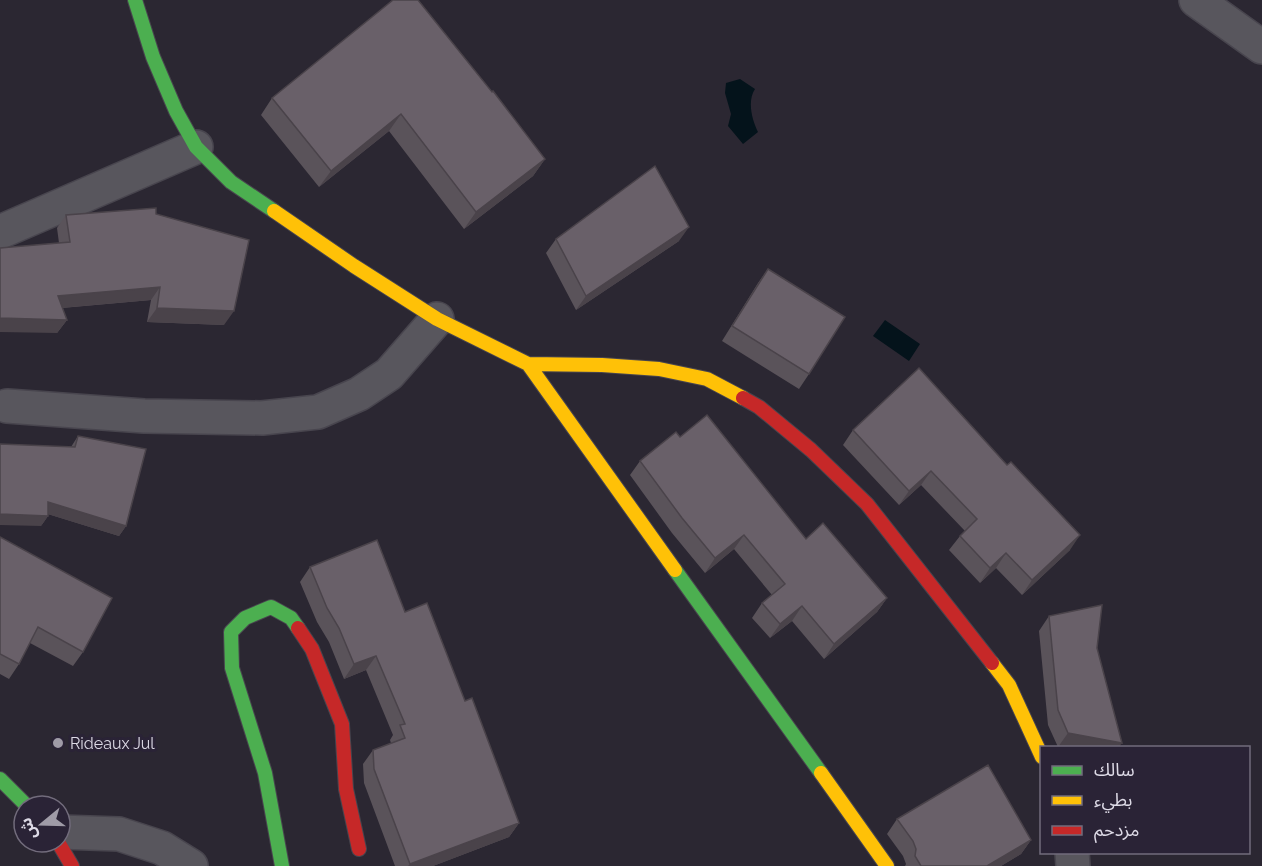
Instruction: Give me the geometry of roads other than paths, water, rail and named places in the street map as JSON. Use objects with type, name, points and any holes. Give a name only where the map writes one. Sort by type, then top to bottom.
[{"type":"main road","points":[[135,0],[153,57],[176,111],[196,147],[231,182],[354,266],[437,319],[528,364],[602,365],[658,369],[706,380],[759,407],[811,450],[867,504],[967,629],[1009,685],[1040,755]]},
{"type":"main road","points":[[528,364],[887,866]]},
{"type":"main road","points":[[282,866],[265,773],[232,668],[231,632],[245,618],[271,607],[291,618],[312,649],[342,724],[346,789],[359,849]]},
{"type":"main road","points":[[0,779],[15,794]]},
{"type":"street","points":[[1196,0],[1262,47]]},
{"type":"street","points":[[0,232],[196,147]]},
{"type":"street","points":[[7,406],[144,416],[262,418],[318,412],[359,394],[388,374],[437,319]]},
{"type":"street","points":[[72,832],[118,834],[162,848],[191,866]]},
{"type":"place","name":"Rideaux Jul","points":[[58,743]]}]
